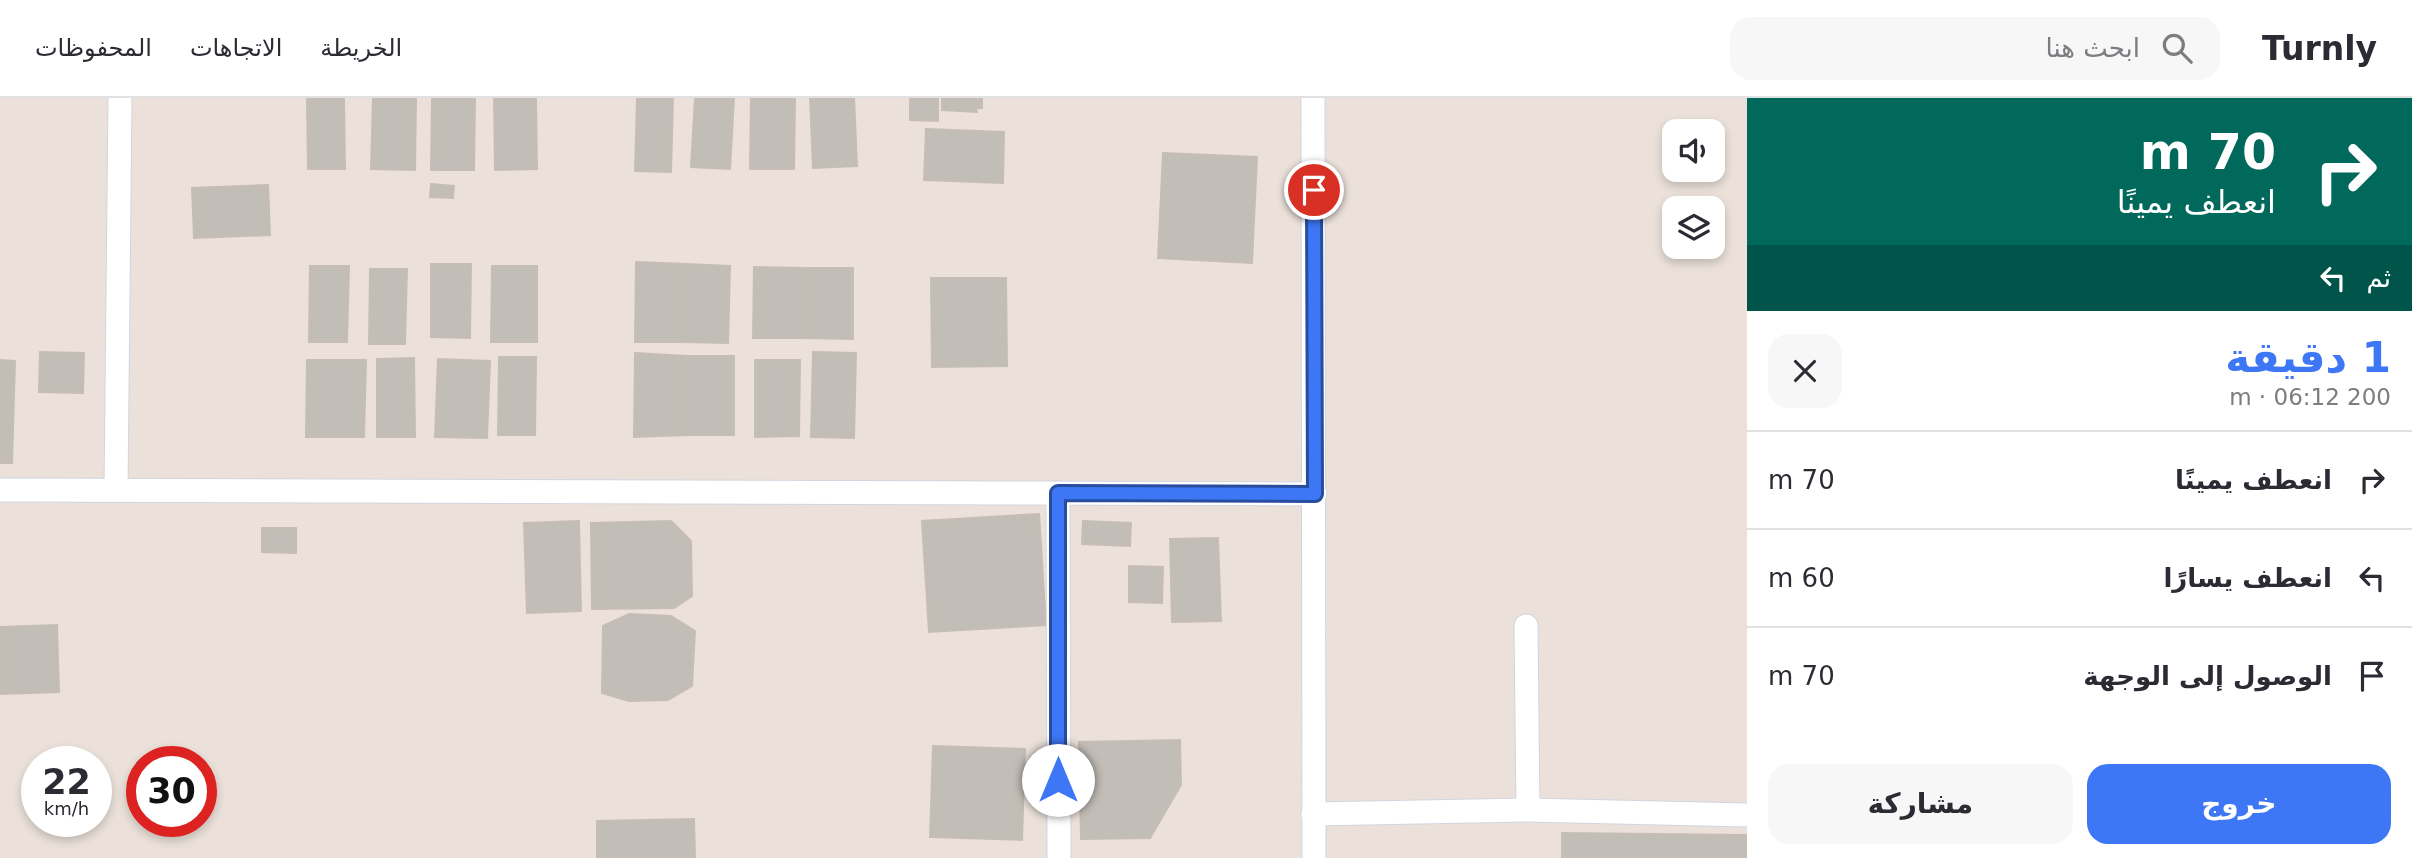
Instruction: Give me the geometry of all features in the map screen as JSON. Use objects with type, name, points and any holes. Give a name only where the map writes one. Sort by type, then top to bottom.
[{"type":"street","points":[[116,491],[120,98]]},
{"type":"street","points":[[1313,98],[1314,858]]},
{"type":"street","points":[[0,490],[1315,494]]},
{"type":"street","points":[[1058,493],[1059,858]]},
{"type":"street","points":[[1526,626],[1528,810]]},
{"type":"street","points":[[1313,814],[1528,810],[1747,815]]},
{"type":"building","points":[[307,98],[344,98],[345,169],[308,169]]},
{"type":"building","points":[[373,98],[416,98],[415,170],[371,169]]},
{"type":"building","points":[[432,98],[475,98],[474,170],[431,170]]},
{"type":"building","points":[[494,98],[536,98],[537,169],[495,170]]},
{"type":"building","points":[[637,98],[673,98],[671,172],[635,171]]},
{"type":"building","points":[[695,98],[734,98],[730,169],[691,167]]},
{"type":"building","points":[[751,98],[795,98],[794,169],[750,169]]},
{"type":"building","points":[[810,98],[854,98],[857,166],[813,168]]},
{"type":"building","points":[[910,98],[938,98],[938,121],[910,120]]},
{"type":"building","points":[[942,98],[982,98],[982,108],[976,108],[977,112],[942,110]]},
{"type":"building","points":[[926,129],[1004,132],[1003,183],[924,180]]},
{"type":"building","points":[[1163,153],[1257,157],[1252,263],[1158,258]]},
{"type":"building","points":[[431,184],[454,186],[453,198],[430,197]]},
{"type":"building","points":[[268,185],[270,235],[194,238],[192,188]]},
{"type":"building","points":[[636,262],[686,264],[684,342],[635,342]]},
{"type":"building","points":[[431,264],[471,264],[470,338],[431,337]]},
{"type":"building","points":[[686,264],[730,266],[728,343],[684,342]]},
{"type":"building","points":[[310,266],[349,266],[347,342],[309,342]]},
{"type":"building","points":[[492,266],[537,266],[537,342],[491,342]]},
{"type":"building","points":[[754,267],[804,268],[804,338],[753,338]]},
{"type":"building","points":[[804,268],[853,268],[853,339],[804,338]]},
{"type":"building","points":[[370,269],[407,269],[405,344],[369,344]]},
{"type":"building","points":[[931,278],[1006,278],[1007,366],[932,367]]},
{"type":"building","points":[[40,352],[84,353],[83,393],[39,392]]},
{"type":"building","points":[[813,352],[856,353],[854,438],[811,437]]},
{"type":"building","points":[[635,353],[687,356],[687,435],[634,437]]},
{"type":"building","points":[[687,356],[734,356],[734,435],[687,435]]},
{"type":"building","points":[[499,357],[536,357],[535,435],[498,435]]},
{"type":"building","points":[[414,358],[415,437],[377,437],[377,359]]},
{"type":"building","points":[[438,359],[490,361],[487,438],[435,437]]},
{"type":"building","points":[[0,360],[15,361],[12,463],[0,463]]},
{"type":"building","points":[[307,360],[366,360],[364,437],[306,437]]},
{"type":"building","points":[[755,360],[800,360],[799,436],[755,437]]},
{"type":"building","points":[[1039,514],[1046,625],[929,632],[922,521]]},
{"type":"building","points":[[579,521],[581,611],[527,613],[524,523]]},
{"type":"building","points":[[671,521],[691,541],[692,596],[674,608],[592,609],[591,523]]},
{"type":"building","points":[[1083,521],[1131,523],[1130,546],[1082,544]]},
{"type":"building","points":[[262,528],[296,528],[296,553],[262,552]]},
{"type":"building","points":[[1218,538],[1221,621],[1172,622],[1170,539]]},
{"type":"building","points":[[1129,566],[1163,567],[1162,603],[1129,602]]},
{"type":"building","points":[[629,614],[671,616],[695,631],[692,686],[668,700],[629,701],[602,693],[603,626]]},
{"type":"building","points":[[57,625],[59,692],[0,694],[0,627]]},
{"type":"building","points":[[1180,740],[1181,785],[1150,838],[1081,839],[1079,742]]},
{"type":"building","points":[[933,746],[1025,749],[1022,840],[930,837]]},
{"type":"building","points":[[694,819],[695,858],[597,858],[597,821]]},
{"type":"building","points":[[1562,833],[1747,835],[1747,858],[1562,858]]},
{"type":"route","points":[[1058,780],[1058,493],[1315,494],[1314,190]]}]
